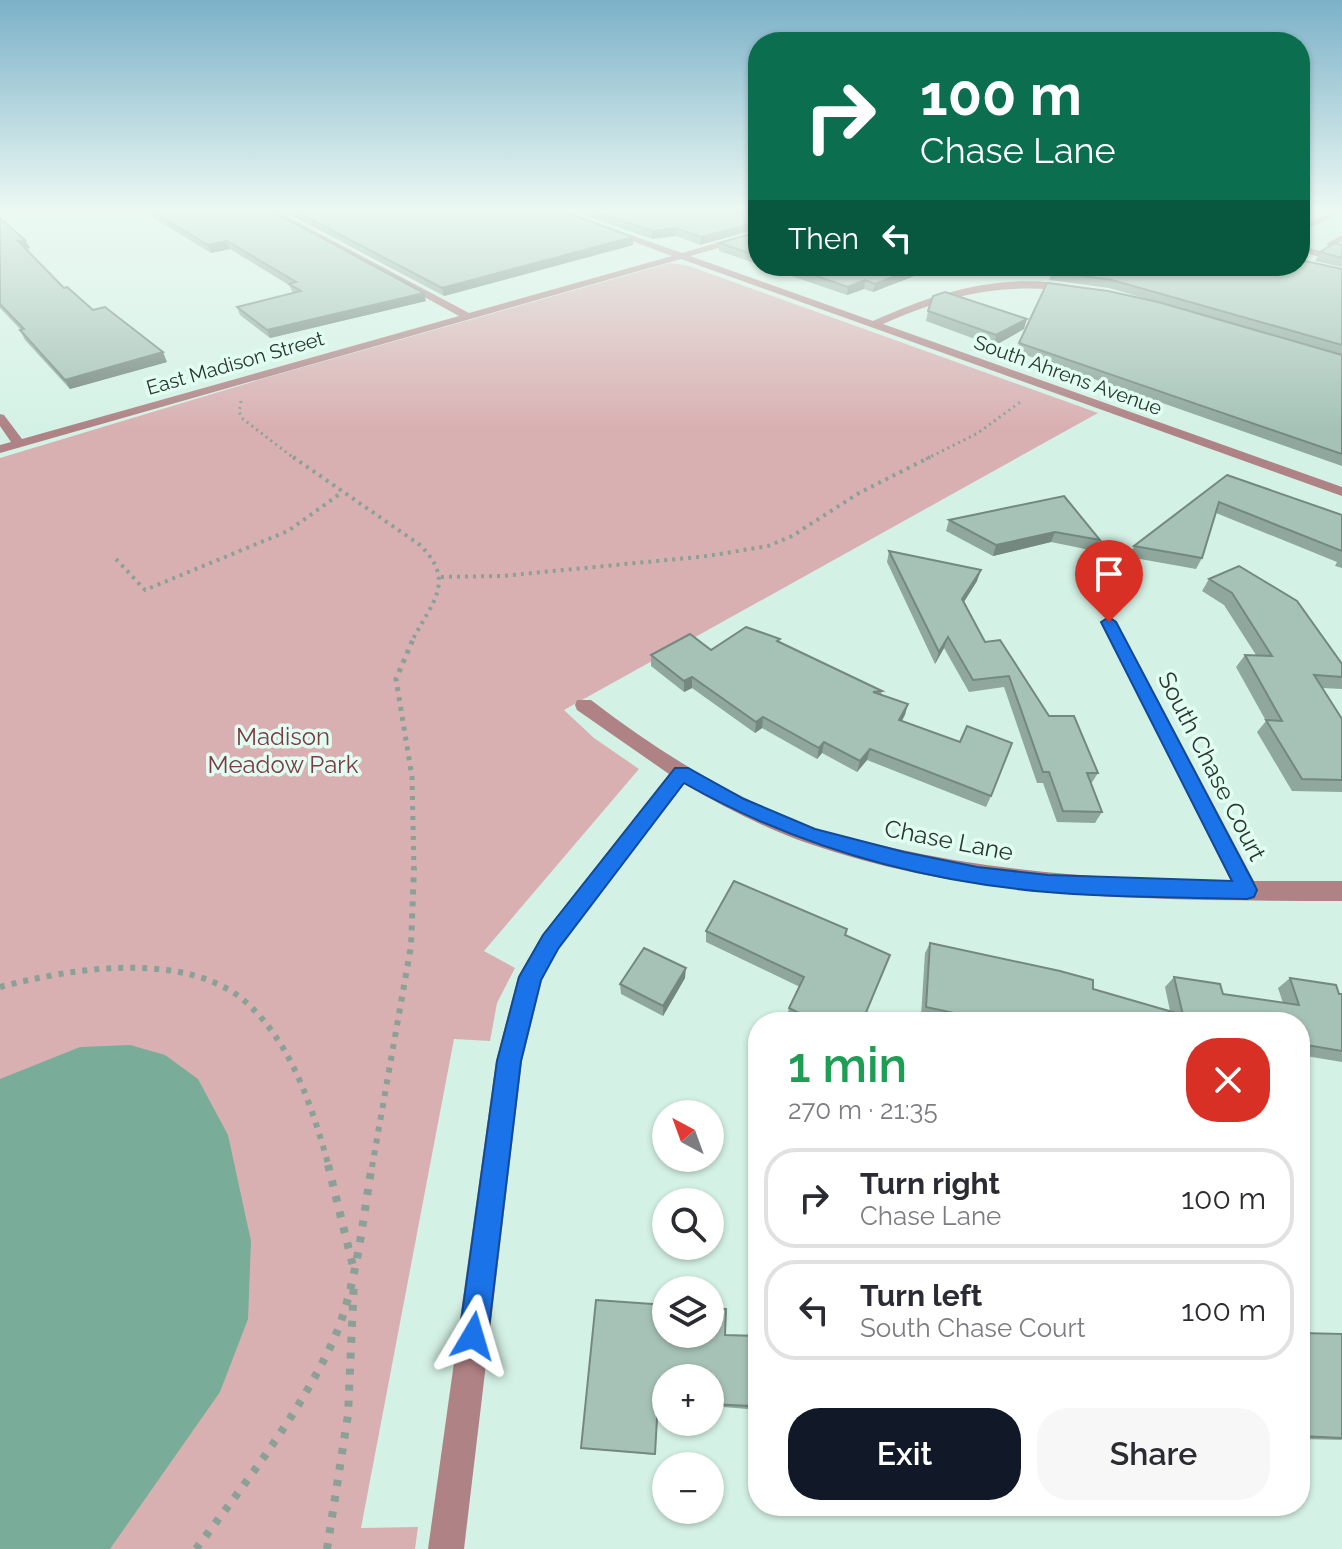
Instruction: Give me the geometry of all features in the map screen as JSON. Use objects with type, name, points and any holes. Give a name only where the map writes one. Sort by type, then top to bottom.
[{"type":"street","points":[[407,283],[466,315]]},
{"type":"street","name":"East Madison Street","points":[[0,449],[580,283]]},
{"type":"street","name":"South Ahrens Avenue","points":[[756,283],[1342,492]]},
{"type":"street","points":[[873,325],[947,293],[1001,283]]},
{"type":"street","points":[[1007,283],[1077,289]]},
{"type":"street","points":[[0,418],[19,443]]},
{"type":"street","name":"South Chase Court","points":[[1109,622],[1247,890]]},
{"type":"street","name":"Chase Lane","points":[[584,705],[647,752],[737,804],[811,836],[904,861],[1048,884],[1342,891]]},
{"type":"street","points":[[446,1549],[509,1061],[522,1002],[530,977],[550,942],[681,773]]},
{"type":"path","points":[[441,577],[502,576],[708,556],[768,546],[792,536],[859,493],[978,433],[1044,386]]},
{"type":"path","points":[[196,1549],[278,1438],[335,1337],[354,1270],[411,946],[415,829],[412,777],[396,679],[401,662],[439,590],[441,577],[434,559],[420,545],[341,493],[243,419],[239,404],[251,394]]},
{"type":"path","points":[[116,559],[145,590],[288,531],[341,493]]},
{"type":"path","points":[[0,987],[87,970],[155,968],[201,977],[247,1003],[269,1027],[293,1070],[321,1137],[354,1270],[354,1355],[348,1430],[327,1549]]},
{"type":"green space","name":"Madison Meadow Park","points":[[599,283],[737,283],[1098,413],[564,710],[594,738],[639,769],[484,951],[515,968],[497,1003],[490,1041],[454,1039],[361,1528],[418,1527],[415,1549],[0,1549],[0,458],[265,378]]},
{"type":"shaded area","points":[[130,1045],[165,1055],[198,1079],[228,1135],[251,1241],[248,1319],[220,1392],[110,1549],[0,1549],[0,1079],[80,1047]]},
{"type":"building","points":[[0,283],[59,283],[93,310],[105,307],[163,352],[65,380],[0,304]]},
{"type":"building","points":[[406,283],[424,293],[267,330],[237,307],[301,291],[289,284]]},
{"type":"building","points":[[433,283],[460,283],[442,288]]},
{"type":"building","points":[[1049,283],[1158,302],[1342,355],[1342,454],[1019,343]]},
{"type":"building","points":[[1124,283],[1342,283],[1342,345]]},
{"type":"building","points":[[945,292],[1027,319],[996,335],[928,311],[933,296]]},
{"type":"building","points":[[1227,475],[1342,515],[1342,551],[1219,502],[1202,558],[1134,546]]},
{"type":"building","points":[[1064,496],[1100,540],[1055,532],[996,545],[949,520]]},
{"type":"building","points":[[889,551],[981,570],[962,599],[985,642],[1000,640],[1049,716],[1074,716],[1098,773],[1087,773],[1102,812],[1063,811],[1049,772],[1043,772],[1009,676],[973,680],[948,637],[939,652]]},
{"type":"building","points":[[1239,566],[1297,601],[1342,664],[1342,677],[1314,675],[1342,719],[1342,780],[1302,779],[1266,720],[1282,721],[1245,655],[1272,656],[1232,593],[1209,579]]},
{"type":"building","points":[[746,627],[780,639],[777,641],[882,691],[873,692],[908,704],[899,720],[960,742],[967,726],[1012,743],[991,796],[870,749],[860,761],[824,742],[819,748],[763,717],[756,722],[692,677],[684,681],[651,655],[690,634],[711,650]]},
{"type":"building","points":[[734,881],[847,929],[845,935],[890,955],[866,1012],[797,1012],[789,1008],[804,977],[706,931]]},
{"type":"building","points":[[930,943],[1093,980],[1093,989],[1173,1012],[949,1012],[926,1007]]},
{"type":"building","points":[[644,948],[686,968],[663,1006],[620,984]]},
{"type":"building","points":[[1174,977],[1220,984],[1223,994],[1299,1005],[1290,978],[1336,985],[1339,994],[1342,994],[1342,1051],[1310,1046],[1310,1012],[1182,1012]]},
{"type":"building","points":[[596,1300],[652,1304],[652,1348],[724,1348],[724,1309],[725,1335],[748,1336],[748,1406],[724,1405],[724,1364],[652,1364],[652,1436],[656,1436],[655,1452],[581,1448]]},
{"type":"building","points":[[1310,1333],[1342,1334],[1342,1438],[1310,1436]]},
{"type":"route","points":[[473,1336],[509,1061],[518,1015],[530,977],[550,942],[681,773],[737,804],[811,836],[904,861],[1048,884],[1247,890],[1109,622]]}]
